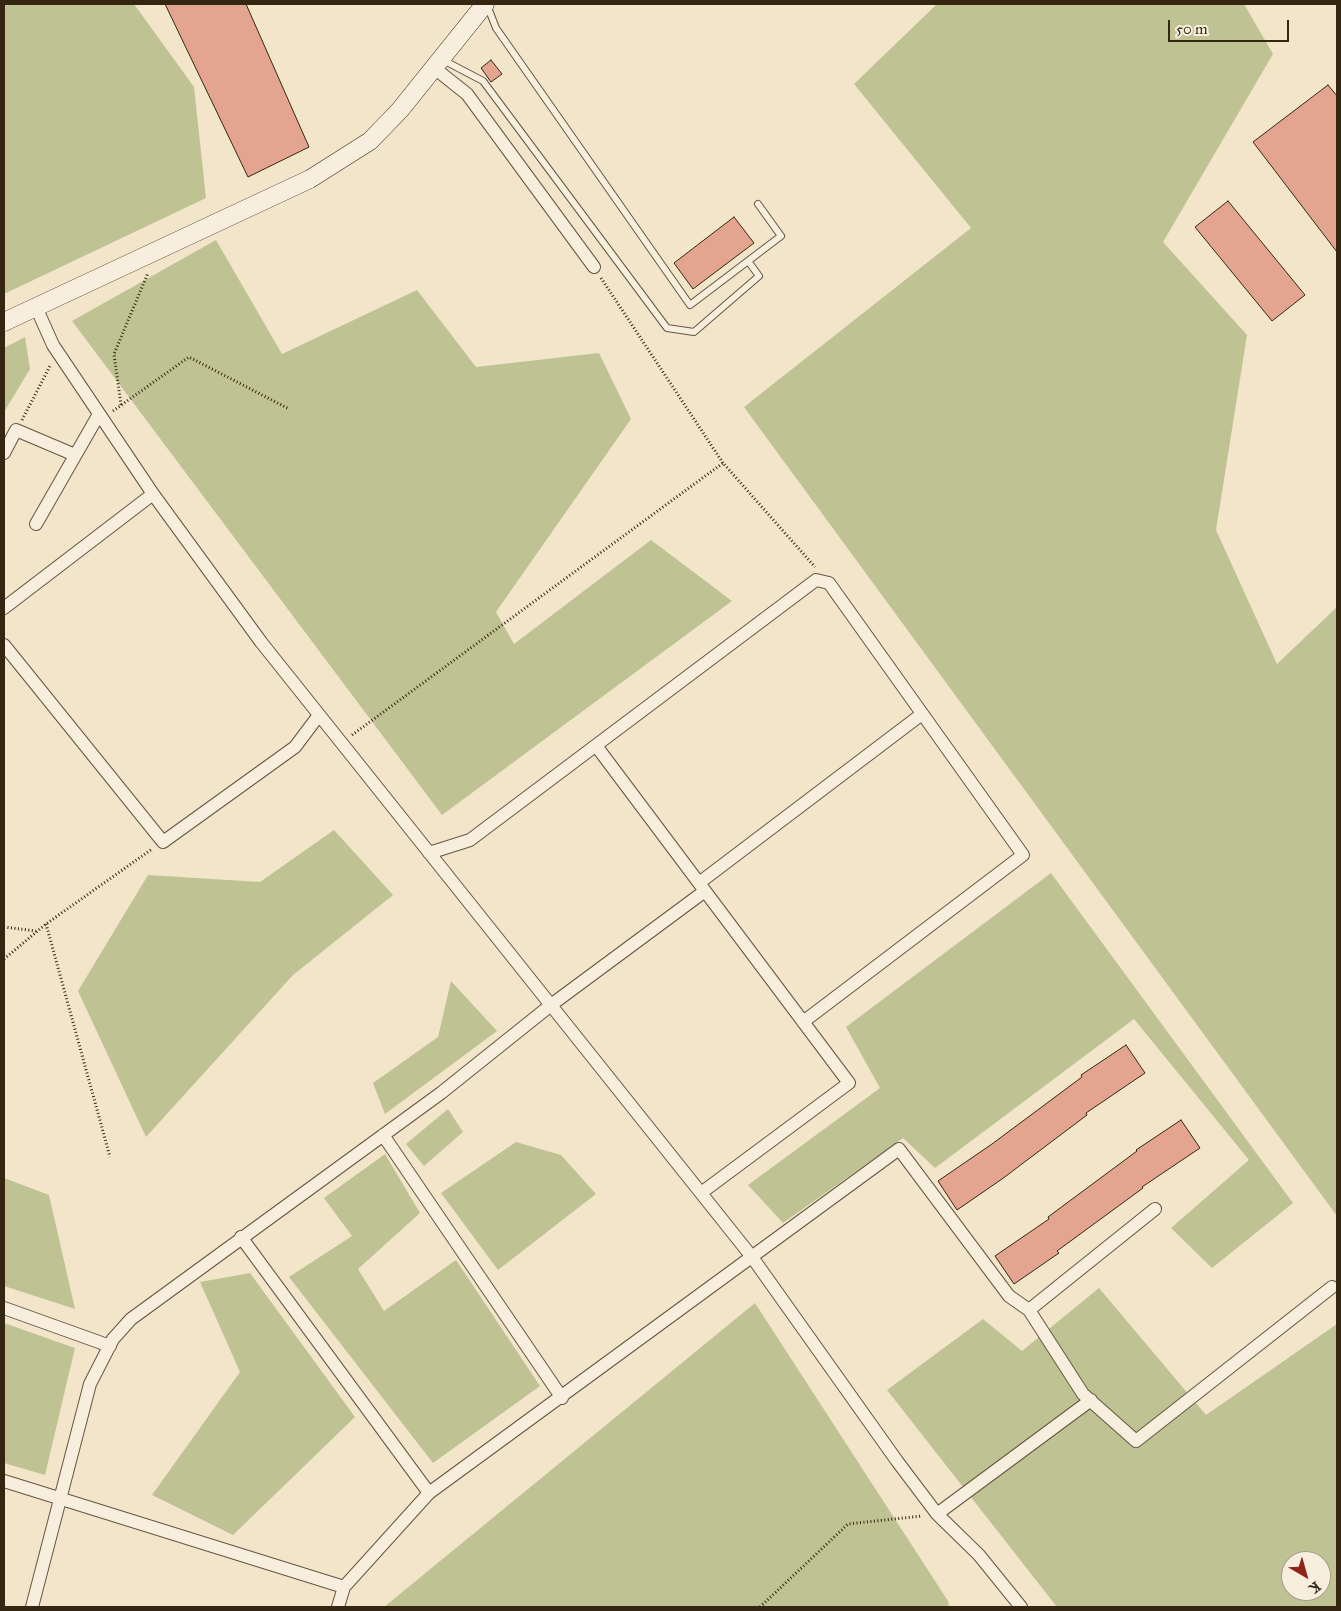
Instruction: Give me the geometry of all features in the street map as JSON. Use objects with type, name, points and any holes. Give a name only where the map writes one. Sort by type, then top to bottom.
[{"type":"street","points":[[4,322],[310,180],[370,141],[400,110],[436,63],[486,4]]},
{"type":"street","points":[[436,63],[467,94],[594,267]]},
{"type":"street","points":[[36,307],[58,352],[153,494],[262,642],[752,1257],[897,1461],[938,1514],[979,1555],[1021,1607]]},
{"type":"street","points":[[36,524],[75,455],[101,416]]},
{"type":"street","points":[[4,453],[16,430],[75,455]]},
{"type":"street","points":[[4,608],[153,494]]},
{"type":"street","points":[[429,852],[470,840],[597,747],[816,580],[829,583],[1023,855],[803,1022]]},
{"type":"street","points":[[4,645],[163,842],[296,747],[319,715]]},
{"type":"street","points":[[32,1607],[58,1498],[90,1384],[110,1346],[131,1319],[441,1093],[922,714]]},
{"type":"street","points":[[597,747],[849,1083],[701,1193]]},
{"type":"street","points":[[383,1135],[562,1398]]},
{"type":"street","points":[[338,1607],[344,1587],[429,1493],[562,1398],[899,1149],[1009,1296],[1029,1310],[1083,1394],[1136,1441],[1332,1287]]},
{"type":"street","points":[[1029,1310],[1155,1209]]},
{"type":"street","points":[[241,1237],[429,1493]]},
{"type":"street","points":[[4,1308],[110,1346]]},
{"type":"street","points":[[938,1514],[1090,1400]]},
{"type":"street","points":[[4,1481],[344,1587]]},
{"type":"lane","points":[[486,4],[496,28],[690,305],[781,236],[758,204]]},
{"type":"lane","points":[[436,63],[482,81],[667,328],[694,332],[758,276],[748,261]]},
{"type":"path","points":[[121,405],[114,354],[158,250]]},
{"type":"path","points":[[594,267],[723,463],[829,583]]},
{"type":"path","points":[[16,430],[58,352]]},
{"type":"path","points":[[101,416],[121,405],[189,357],[289,409]]},
{"type":"path","points":[[342,743],[723,463]]},
{"type":"path","points":[[4,959],[46,924],[163,842]]},
{"type":"path","points":[[46,924],[110,1157]]},
{"type":"path","points":[[4,927],[37,931]]},
{"type":"path","points":[[760,1607],[848,1524],[938,1514]]},
{"type":"green space","points":[[4,4],[134,4],[194,87],[206,198],[4,294]]},
{"type":"green space","points":[[937,4],[1244,4],[1273,54],[1163,242],[1247,335],[1216,530],[1277,664],[1337,607],[1337,1216],[744,407],[971,228],[854,84]]},
{"type":"green space","points":[[216,240],[282,354],[417,290],[476,367],[599,353],[631,419],[496,612],[514,644],[651,540],[732,601],[442,815],[72,321]]},
{"type":"green space","points":[[25,337],[30,369],[4,412],[4,348]]},
{"type":"green space","points":[[334,830],[393,895],[293,975],[146,1137],[78,991],[148,875],[260,882]]},
{"type":"green space","points":[[1051,873],[1293,1203],[1212,1268],[1171,1228],[1249,1160],[1134,1019],[935,1168],[903,1138],[783,1223],[748,1185],[880,1088],[846,1027]]},
{"type":"green space","points":[[451,981],[497,1031],[385,1114],[373,1083],[438,1037]]},
{"type":"green space","points":[[448,1109],[463,1132],[424,1166],[406,1144]]},
{"type":"green space","points":[[516,1142],[561,1155],[596,1194],[498,1270],[441,1193]]},
{"type":"green space","points":[[385,1154],[420,1213],[358,1269],[384,1311],[456,1260],[540,1386],[433,1463],[289,1277],[352,1236],[324,1198]]},
{"type":"green space","points":[[4,1178],[49,1195],[75,1309],[4,1286]]},
{"type":"green space","points":[[250,1273],[355,1417],[233,1535],[152,1495],[240,1372],[200,1282]]},
{"type":"green space","points":[[1099,1288],[1206,1415],[1337,1324],[1337,1607],[1057,1607],[887,1390],[983,1319],[1022,1351]]},
{"type":"green space","points":[[755,1303],[948,1601],[949,1607],[384,1607]]},
{"type":"green space","points":[[4,1323],[75,1348],[45,1475],[4,1463]]},
{"type":"building","points":[[165,4],[246,4],[309,147],[248,177]]},
{"type":"building","points":[[491,60],[502,74],[491,82],[481,68]]},
{"type":"building","points":[[1328,85],[1337,96],[1337,252],[1253,142]]},
{"type":"building","points":[[1228,201],[1305,295],[1272,321],[1195,227]]},
{"type":"building","points":[[734,217],[754,243],[693,289],[674,263]]},
{"type":"building","points":[[1126,1045],[1145,1073],[1086,1113],[1087,1115],[1002,1179],[957,1210],[938,1181],[992,1144],[1082,1077],[1081,1075]]},
{"type":"building","points":[[1181,1120],[1200,1148],[1142,1187],[1057,1251],[1059,1253],[1014,1284],[995,1256],[1049,1219],[1048,1217],[1136,1150]]}]
